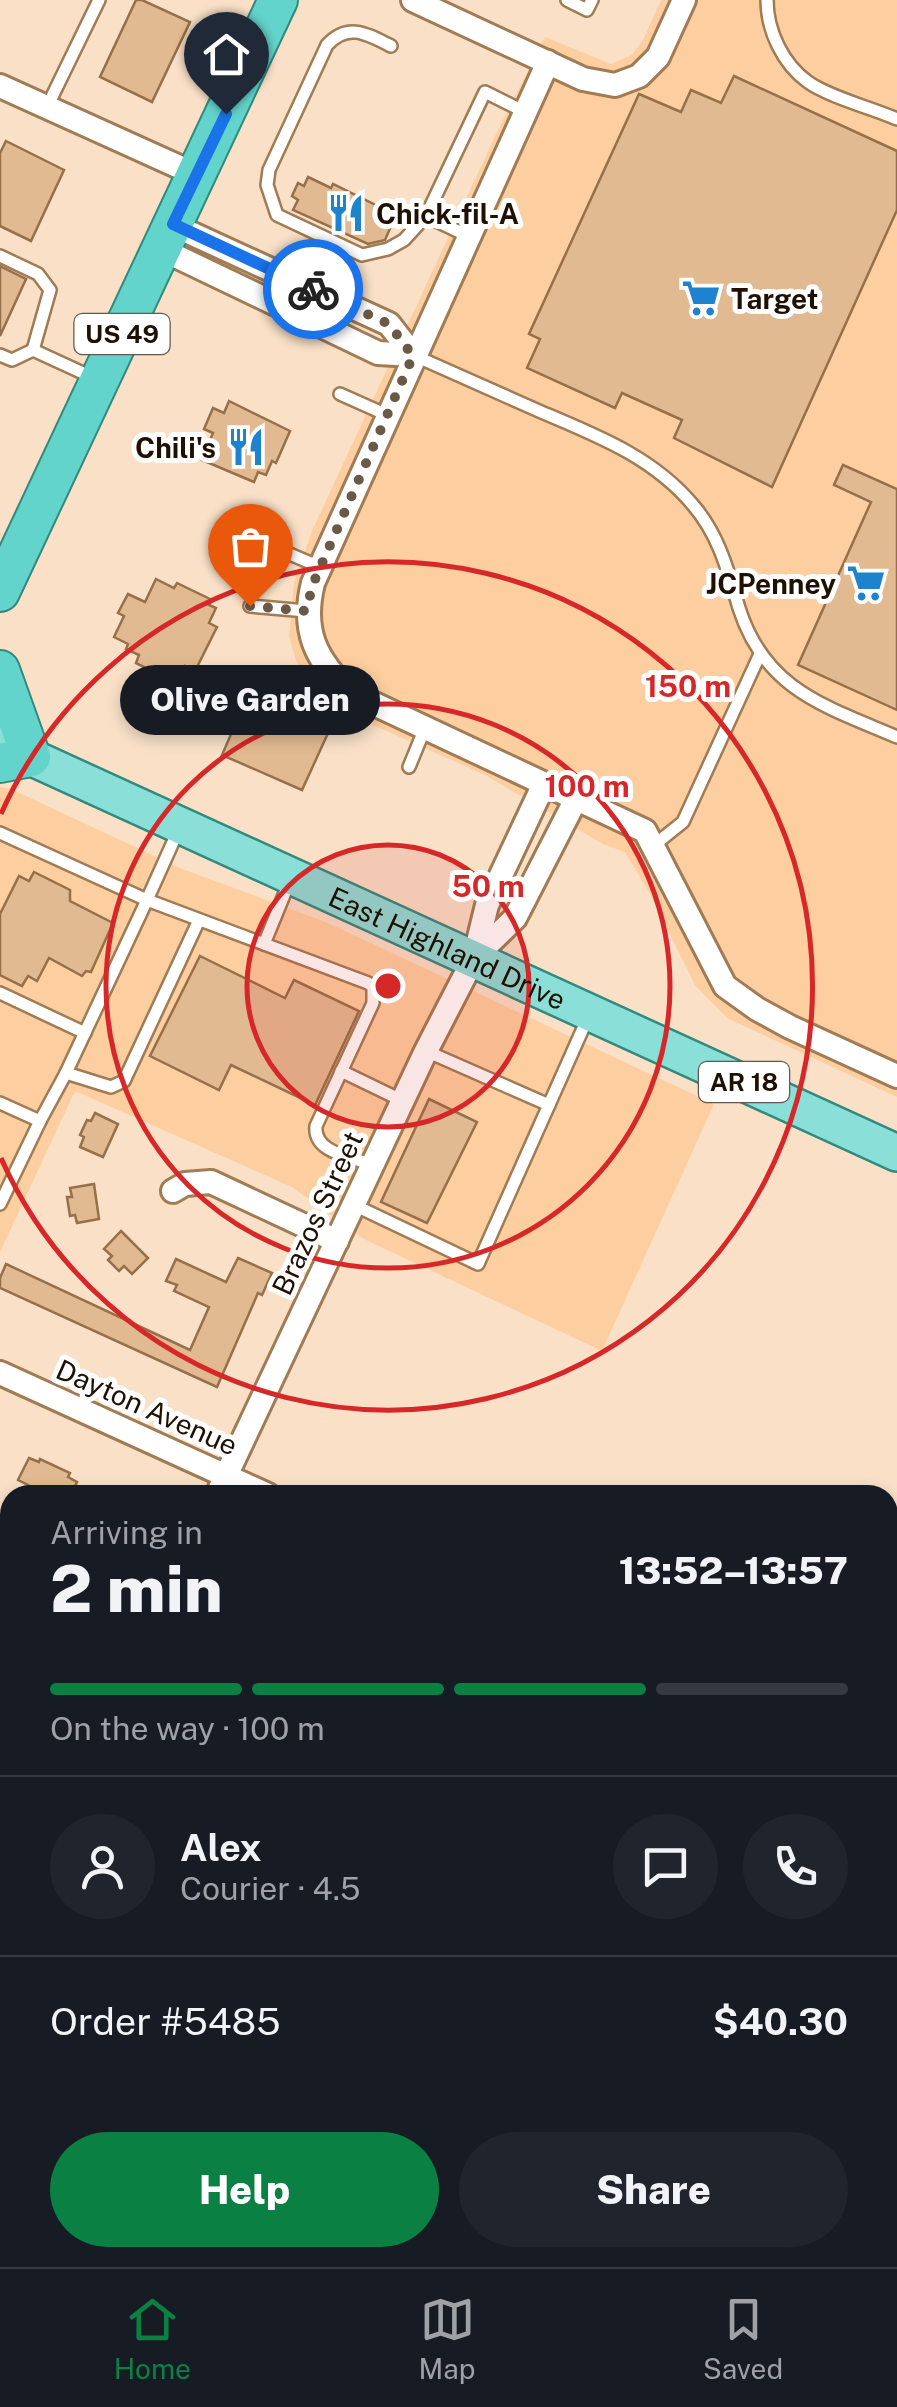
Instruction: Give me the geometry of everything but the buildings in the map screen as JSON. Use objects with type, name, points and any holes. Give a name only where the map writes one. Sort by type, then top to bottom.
[{"type":"highway","name":"US 49","points":[[0,592],[278,0]]},
{"type":"highway","points":[[0,670],[10,754]]},
{"type":"main road","name":"East Highland Drive","points":[[10,754],[181,824],[897,1152]]},
{"type":"street","points":[[413,0],[584,78],[615,85],[639,76],[658,57],[684,0]]},
{"type":"street","points":[[548,62],[320,567],[306,611],[318,656],[351,693],[645,831],[725,986],[790,1027],[897,1076]]},
{"type":"street","points":[[0,86],[197,175]]},
{"type":"street","points":[[167,237],[378,352],[413,356]]},
{"type":"street","points":[[474,958],[487,905],[544,784]]},
{"type":"street","points":[[474,958],[515,918],[576,799]]},
{"type":"street","name":"Brazos Street","points":[[221,1485],[426,1050],[474,958]]},
{"type":"street","points":[[174,1190],[185,1184],[211,1182],[336,1241]]},
{"type":"street","name":"Dayton Avenue","points":[[0,1373],[221,1485]]},
{"type":"lane","points":[[47,107],[98,0]]},
{"type":"lane","points":[[567,0],[588,10],[592,0]]},
{"type":"lane","points":[[767,0],[776,46],[808,82],[897,119]]},
{"type":"lane","points":[[391,46],[352,30],[337,33],[327,45],[269,170],[269,199],[277,215],[362,255],[388,249],[404,240],[426,216],[485,92],[525,112]]},
{"type":"lane","points":[[426,216],[468,236]]},
{"type":"lane","points":[[0,256],[38,274],[50,290],[33,350],[12,360],[0,354]]},
{"type":"lane","points":[[33,350],[100,381]]},
{"type":"lane","points":[[413,356],[624,448],[661,472],[694,506],[720,547],[748,634],[775,674],[805,694],[897,737]]},
{"type":"lane","points":[[340,394],[387,415]]},
{"type":"lane","points":[[271,546],[320,567]]},
{"type":"lane","points":[[250,606],[306,611]]},
{"type":"lane","points":[[653,846],[683,822],[760,654]]},
{"type":"lane","points":[[408,768],[425,728]]},
{"type":"lane","points":[[0,1204],[66,1073],[181,824]]},
{"type":"lane","points":[[0,833],[148,900],[373,987],[372,1003],[316,1126],[315,1136],[322,1147],[373,1165]]},
{"type":"lane","points":[[264,944],[292,875]]},
{"type":"lane","points":[[66,1073],[112,1087],[124,1080],[199,920]]},
{"type":"lane","points":[[0,993],[85,1033]]},
{"type":"lane","points":[[354,1205],[478,1264],[590,1011]]},
{"type":"lane","points":[[426,1050],[549,1106]]},
{"type":"lane","points":[[340,1071],[403,1100]]},
{"type":"lane","points":[[0,1103],[40,1122]]},
{"type":"shaded area","points":[[661,0],[897,0],[897,1097],[727,1018],[695,985],[625,852],[603,844],[485,775],[326,704],[299,670],[289,636],[294,583],[312,531],[545,37],[611,64],[632,55]]},
{"type":"shaded area","points":[[0,787],[180,868],[328,923],[714,1104],[602,1351],[364,1239],[292,1187],[75,1091],[0,1252]]},
{"type":"way so far","points":[[250,606],[306,611],[313,584],[413,356],[389,324],[313,289]]},
{"type":"place","name":"Chick-fil-A","points":[[346,213]]},
{"type":"place","name":"Target","points":[[701,298]]},
{"type":"place","name":"Chili's","points":[[246,447]]},
{"type":"place","name":"JCPenney","points":[[866,583]]},
{"type":"place","name":"Olive Garden","points":[[250,606]]},
{"type":"route","points":[[226,114],[173,224],[313,289]]}]
